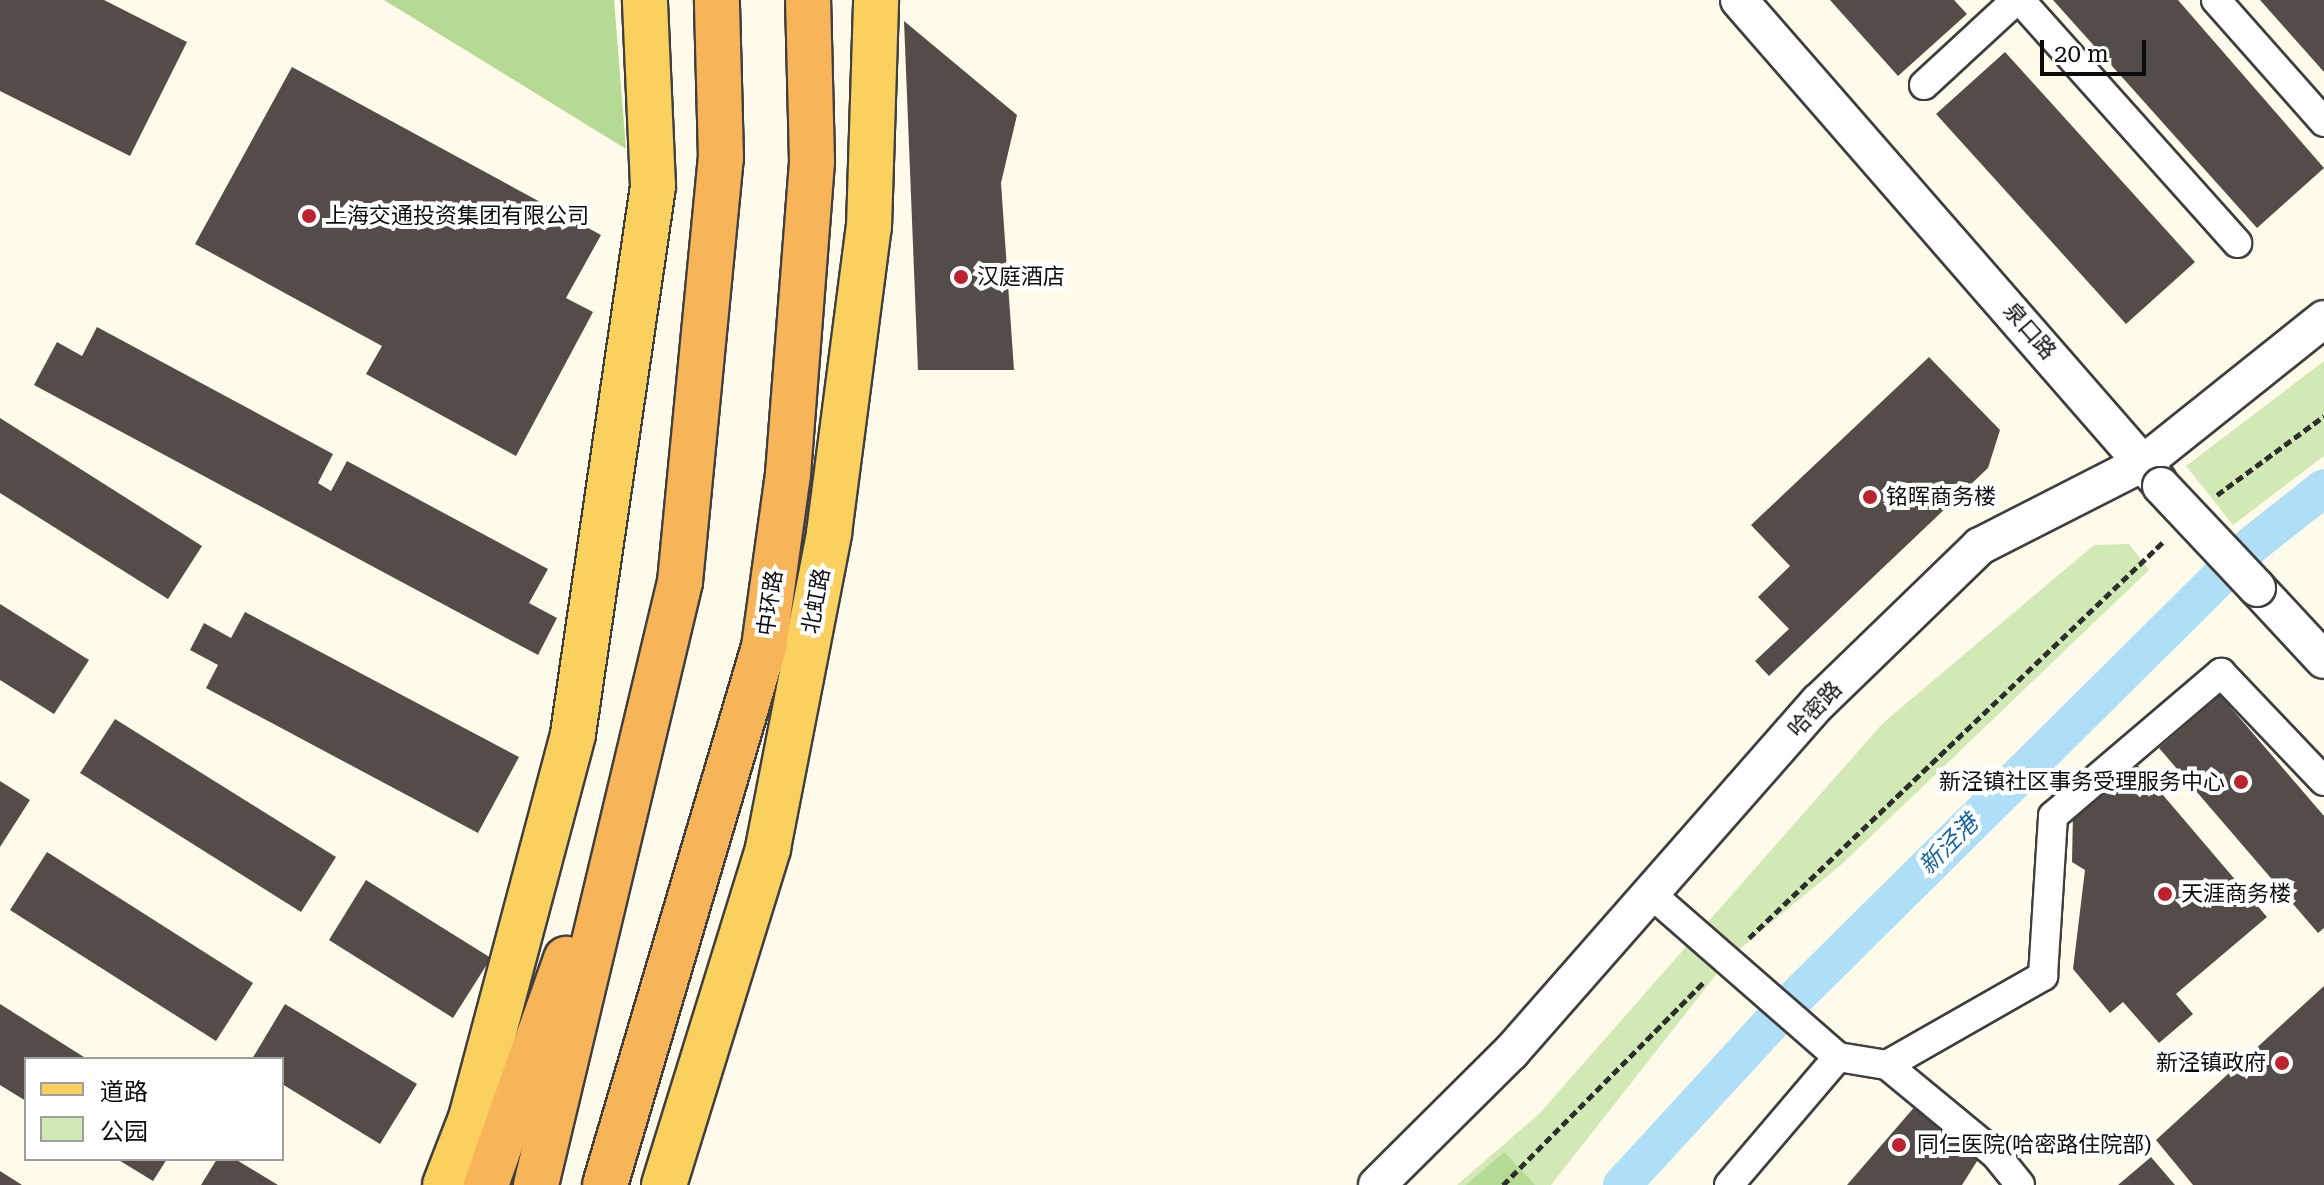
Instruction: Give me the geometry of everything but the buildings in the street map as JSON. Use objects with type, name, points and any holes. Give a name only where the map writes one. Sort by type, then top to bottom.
[{"type":"highway","points":[[536,1185],[680,582],[701,421],[721,158],[717,0]]},
{"type":"highway","name":"中环路","points":[[605,1185],[764,647],[788,474],[812,161],[808,0]]},
{"type":"highway","points":[[486,1185],[544,1030],[680,582]]},
{"type":"main road","points":[[445,1185],[471,1118],[573,734],[653,186],[645,0]]},
{"type":"main road","name":"北虹路","points":[[664,1185],[768,848],[829,533],[869,227],[876,0]]},
{"type":"street","name":"泉口路","points":[[1739,0],[2189,516],[2324,660]]},
{"type":"street","points":[[1924,85],[2018,0],[2237,243]]},
{"type":"street","points":[[2216,0],[2324,122]]},
{"type":"street","name":"哈密路","points":[[1377,1185],[1511,1052],[1819,702],[1980,546],[2153,474],[2324,319]]},
{"type":"street","points":[[1887,1065],[2043,976],[2053,816],[2221,673],[2324,781]]},
{"type":"street","points":[[1650,893],[1730,957],[1838,1057],[1887,1065],[1996,1155],[2020,1185]]},
{"type":"street","points":[[1729,1185],[1838,1057]]},
{"type":"path","points":[[1503,1185],[1730,957],[2189,516],[2324,416]]},
{"type":"green space","points":[[384,0],[614,0],[626,149]]},
{"type":"green space","points":[[2324,361],[2324,456],[2233,525],[2186,466]]},
{"type":"green space","points":[[2129,544],[2149,570],[1843,863],[1730,957],[1551,1185],[1457,1185],[1538,1115],[1883,723],[2094,545]]},
{"type":"green space","points":[[1504,1152],[1535,1185],[1466,1185]]},
{"type":"waterway","name":"新泾港","points":[[1622,1185],[1784,1009],[2253,544],[2324,488]]},
{"type":"place","name":"上海交通投资集团有限公司","points":[[309,216]]},
{"type":"place","name":"汉庭酒店","points":[[961,277]]},
{"type":"place","name":"铭晖商务楼","points":[[1870,497]]},
{"type":"place","name":"新泾镇社区事务受理服务中心","points":[[2241,782]]},
{"type":"place","name":"天涯商务楼","points":[[2165,894]]},
{"type":"place","name":"新泾镇政府","points":[[2282,1063]]},
{"type":"place","name":"同仁医院(哈密路住院部)","points":[[1899,1145]]}]
